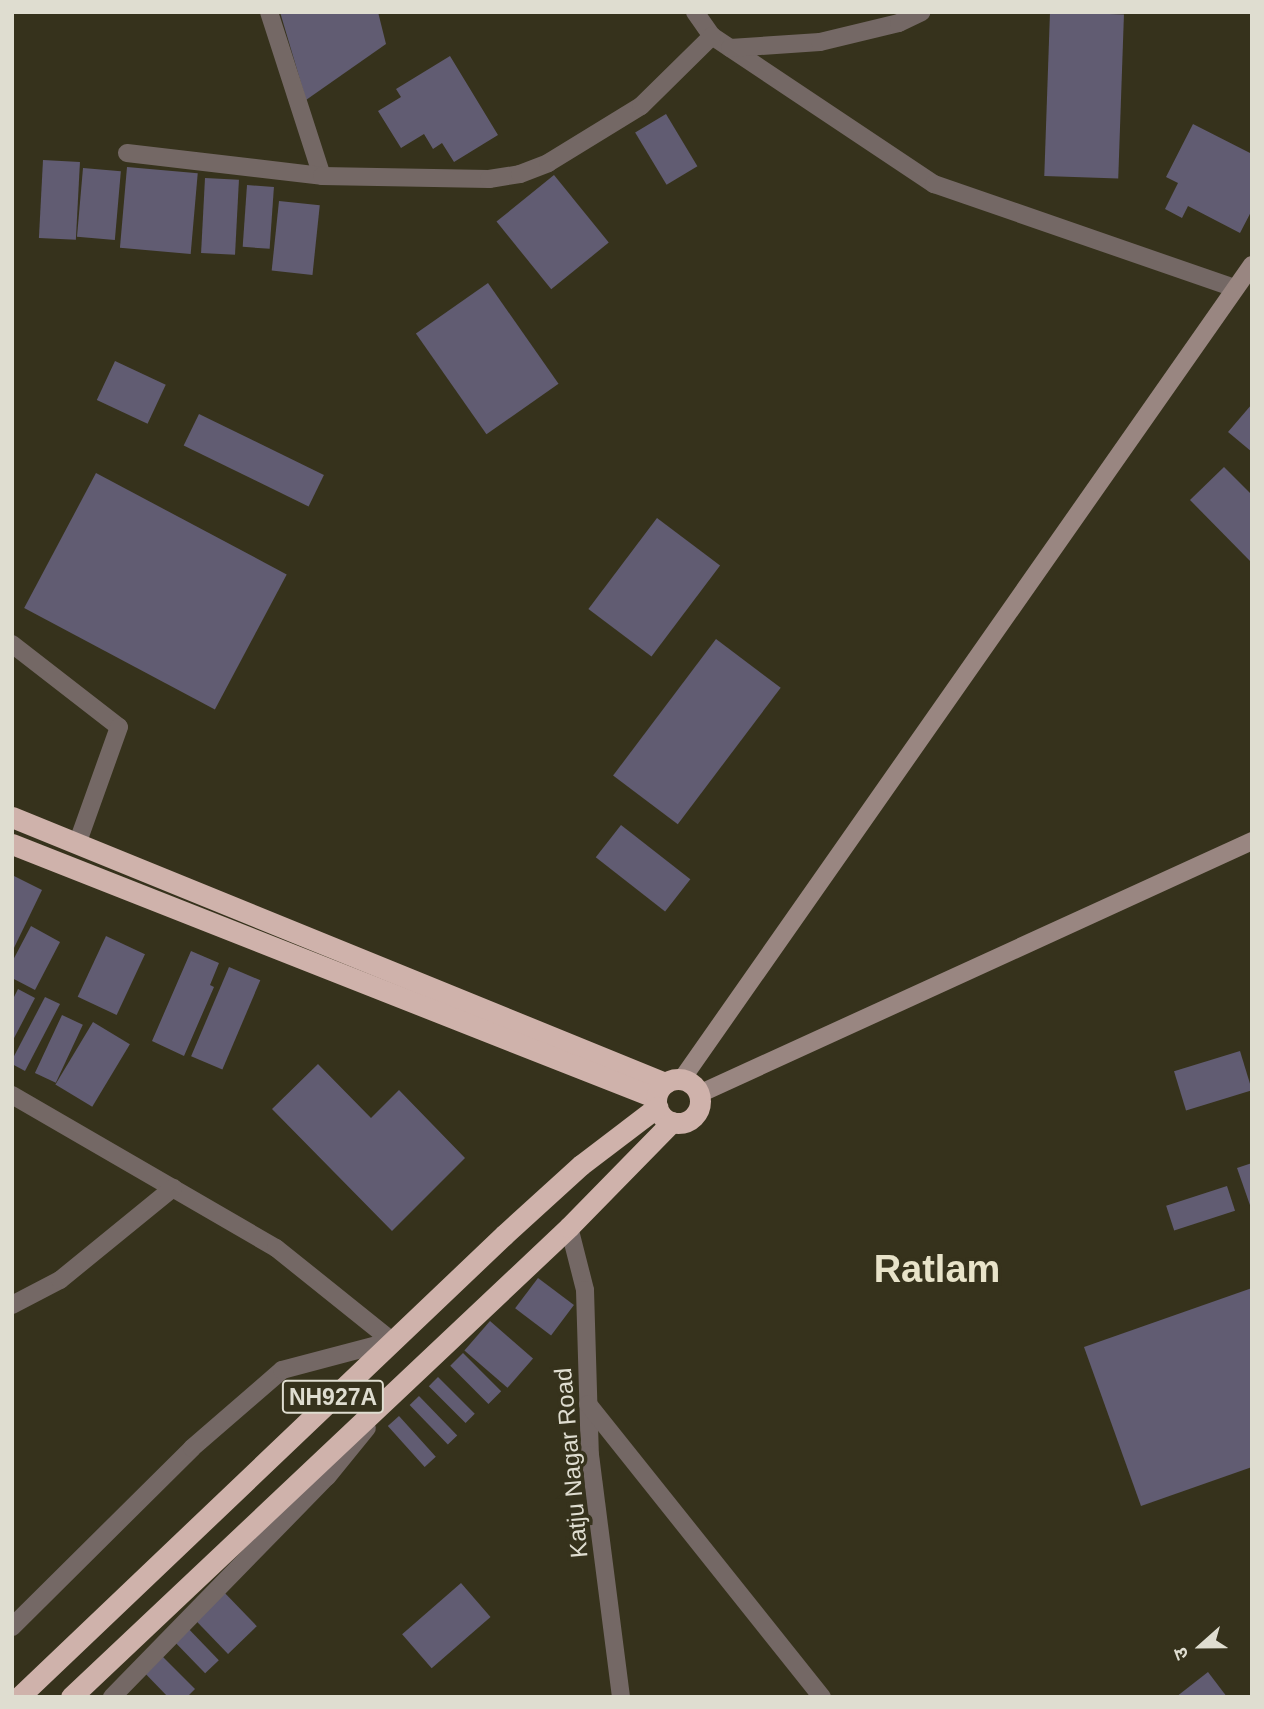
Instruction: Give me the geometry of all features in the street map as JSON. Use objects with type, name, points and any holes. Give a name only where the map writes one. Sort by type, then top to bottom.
[{"type":"highway","points":[[15,830],[77,844],[665,1092]]},
{"type":"highway","points":[[15,830],[665,1092],[693,1084],[699,1094]]},
{"type":"highway","points":[[665,1092],[663,1117],[673,1122]]},
{"type":"highway","name":"NH927A","points":[[19,1697],[392,1341],[581,1165],[665,1092]]},
{"type":"highway","name":"NH927A","points":[[71,1697],[569,1227],[673,1122],[682,1123],[697,1112],[699,1094]]},
{"type":"main road","points":[[665,1092],[1252,265]]},
{"type":"main road","points":[[699,1094],[1252,841]]},
{"type":"street","points":[[269,12],[321,176]]},
{"type":"street","points":[[695,12],[712,36],[934,184],[1235,288]]},
{"type":"street","points":[[730,48],[820,42],[899,23],[922,12]]},
{"type":"street","points":[[127,153],[321,176],[489,179],[520,174],[548,163],[640,106],[712,36]]},
{"type":"street","points":[[12,644],[118,727],[77,844]]},
{"type":"street","points":[[12,1094],[276,1248],[392,1341]]},
{"type":"street","points":[[12,1305],[60,1280],[173,1188]]},
{"type":"street","name":"Katju Nagar Road","points":[[569,1227],[585,1290],[590,1455],[621,1697]]},
{"type":"street","points":[[12,1627],[192,1448],[282,1370],[392,1341]]},
{"type":"street","points":[[112,1697],[327,1477],[412,1374]]},
{"type":"street","points":[[588,1404],[822,1697]]},
{"type":"building","points":[[280,12],[378,12],[386,44],[306,100]]},
{"type":"building","points":[[1050,12],[1124,15],[1118,178],[1044,176]]},
{"type":"building","points":[[450,56],[498,135],[454,162],[442,143],[433,149],[424,134],[401,148],[378,111],[401,97],[396,89]]},
{"type":"building","points":[[666,114],[697,166],[667,185],[635,133]]},
{"type":"building","points":[[1193,124],[1252,154],[1252,210],[1240,233],[1188,206],[1182,218],[1165,209],[1178,183],[1166,177]]},
{"type":"building","points":[[43,160],[80,162],[76,240],[39,238]]},
{"type":"building","points":[[127,167],[198,173],[191,254],[120,248]]},
{"type":"building","points":[[83,168],[121,171],[115,240],[77,237]]},
{"type":"building","points":[[554,175],[609,243],[551,289],[496,222]]},
{"type":"building","points":[[205,178],[239,180],[235,255],[201,253]]},
{"type":"building","points":[[247,185],[274,187],[270,249],[243,247]]},
{"type":"building","points":[[279,201],[320,205],[312,275],[272,271]]},
{"type":"building","points":[[488,283],[559,384],[486,434],[416,333]]},
{"type":"building","points":[[115,361],[166,385],[148,424],[97,400]]},
{"type":"building","points":[[1252,404],[1252,452],[1228,432]]},
{"type":"building","points":[[199,414],[324,475],[309,506],[184,445]]},
{"type":"building","points":[[1224,467],[1252,495],[1252,563],[1190,500]]},
{"type":"building","points":[[96,473],[287,574],[215,709],[24,608]]},
{"type":"building","points":[[657,518],[720,566],[651,657],[588,609]]},
{"type":"building","points":[[716,639],[781,688],[678,824],[613,776]]},
{"type":"building","points":[[621,825],[690,879],[665,911],[596,857]]},
{"type":"building","points":[[12,875],[42,890],[12,952]]},
{"type":"building","points":[[31,926],[60,942],[35,990],[12,978],[12,962]]},
{"type":"building","points":[[106,936],[145,954],[117,1015],[78,997]]},
{"type":"building","points":[[191,951],[219,963],[210,985],[214,987],[184,1056],[152,1041]]},
{"type":"building","points":[[229,967],[260,980],[222,1070],[191,1056]]},
{"type":"building","points":[[18,989],[35,998],[12,1042],[12,1001]]},
{"type":"building","points":[[45,997],[60,1004],[25,1071],[12,1064],[12,1060]]},
{"type":"building","points":[[62,1015],[83,1025],[56,1083],[35,1073]]},
{"type":"building","points":[[93,1022],[130,1044],[92,1107],[55,1085]]},
{"type":"building","points":[[1240,1051],[1252,1090],[1186,1110],[1174,1071]]},
{"type":"building","points":[[318,1064],[371,1118],[399,1090],[465,1158],[392,1231],[272,1109]]},
{"type":"building","points":[[1252,1163],[1252,1208],[1251,1208],[1237,1168]]},
{"type":"building","points":[[1227,1186],[1235,1211],[1174,1231],[1166,1206]]},
{"type":"building","points":[[538,1278],[574,1305],[551,1335],[515,1308]]},
{"type":"building","points":[[1252,1288],[1252,1467],[1141,1506],[1084,1347]]},
{"type":"building","points":[[490,1321],[533,1358],[507,1388],[464,1350]]},
{"type":"building","points":[[463,1353],[501,1391],[488,1404],[450,1366]]},
{"type":"building","points":[[438,1377],[475,1414],[466,1423],[429,1386]]},
{"type":"building","points":[[419,1396],[457,1436],[448,1445],[410,1405]]},
{"type":"building","points":[[399,1416],[436,1457],[425,1467],[388,1426]]},
{"type":"building","points":[[461,1583],[491,1617],[432,1668],[402,1634]]},
{"type":"building","points":[[220,1588],[257,1626],[228,1654],[191,1616]]},
{"type":"building","points":[[182,1622],[219,1660],[205,1673],[168,1635]]},
{"type":"building","points":[[155,1649],[195,1689],[187,1697],[168,1697],[138,1666]]},
{"type":"building","points":[[1208,1672],[1227,1697],[1176,1697]]},
{"type":"district","name":"Ratlam","points":[[937,1270]]}]
